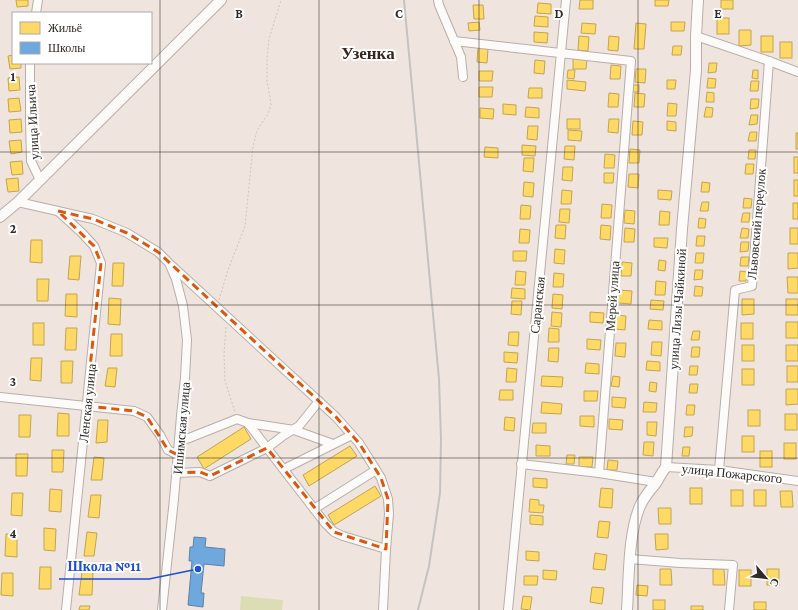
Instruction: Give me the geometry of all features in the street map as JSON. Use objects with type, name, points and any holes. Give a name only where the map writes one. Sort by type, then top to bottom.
[{"type":"street","points":[[36,12],[38,0]]},
{"type":"street","points":[[0,217],[18,202],[40,180],[213,4],[222,0]]},
{"type":"street","points":[[438,0],[461,57],[463,77]]},
{"type":"street","name":"Саранская","points":[[508,610],[566,0]]},
{"type":"street","name":"улица Лизы Чайкиной","points":[[627,610],[631,544],[635,522],[640,505],[666,467],[682,229],[696,70],[698,0]]},
{"type":"street","points":[[696,36],[798,72]]},
{"type":"street","points":[[454,41],[562,53]]},
{"type":"street","name":"Мерей улица","points":[[562,53],[631,60],[599,473]]},
{"type":"street","name":"Львовский переулок","points":[[719,470],[735,290],[752,286],[769,61]]},
{"type":"street","name":"улица Ильича","points":[[30,64],[31,161],[40,180]]},
{"type":"street","name":"Ишимская улица","points":[[18,202],[93,219],[127,232],[158,252],[169,264],[176,279],[183,306],[187,340],[178,455],[162,610]]},
{"type":"street","name":"Ленская улица","points":[[58,211],[94,246],[101,263],[66,610]]},
{"type":"street","points":[[169,264],[336,417],[359,443],[381,478],[388,499],[389,514],[383,610]]},
{"type":"street","points":[[0,397],[134,411],[147,417],[160,435],[168,450],[178,455]]},
{"type":"street","points":[[176,473],[200,472],[210,476],[267,448],[284,435],[294,430],[319,401]]},
{"type":"street","points":[[179,442],[237,419],[248,423],[294,430],[333,444]]},
{"type":"street","points":[[248,423],[325,523],[334,532],[386,549]]},
{"type":"street","points":[[284,469],[352,435]]},
{"type":"street","points":[[521,464],[599,473],[656,482]]},
{"type":"street","name":"улица Пожарского","points":[[666,467],[719,470],[798,481]]},
{"type":"street","points":[[314,509],[376,470]]},
{"type":"street","points":[[630,559],[733,565],[729,610]]},
{"type":"path","points":[[217,307],[228,270],[245,226],[253,147],[257,131],[268,114],[271,105],[267,81],[269,39],[281,0]]},
{"type":"path","points":[[227,316],[224,354],[225,381],[237,419]]},
{"type":"highlighted area","points":[[58,211],[93,219],[127,233],[158,252],[336,417],[359,443],[381,478],[388,499],[386,549],[334,532],[267,448],[210,476],[200,472],[176,473],[178,455],[168,450],[147,417],[134,411],[86,406],[101,263],[94,246]]},
{"type":"green space","points":[[241,596],[283,600],[282,610],[240,610]]},
{"type":"building: Жильё","points":[[16,0],[28,0],[28,6],[17,7]]},
{"type":"building: Жильё","points":[[580,0],[593,0],[593,9],[579,9]]},
{"type":"building: Жильё","points":[[655,0],[669,0],[668,6],[655,6]]},
{"type":"building: Жильё","points":[[721,0],[733,0],[733,9],[721,9]]},
{"type":"building: Жильё","points":[[538,3],[551,4],[551,14],[537,13]]},
{"type":"building: Жильё","points":[[473,5],[483,5],[484,19],[474,19]]},
{"type":"building: Жильё","points":[[535,16],[548,17],[548,27],[534,26]]},
{"type":"building: Жильё","points":[[717,18],[729,18],[729,34],[717,34]]},
{"type":"building: Жильё","points":[[479,22],[480,30],[469,31],[468,23]]},
{"type":"building: Жильё","points":[[671,22],[685,22],[684,31],[671,31]]},
{"type":"building: Жильё","points":[[582,23],[596,24],[595,34],[581,33]]},
{"type":"building: Жильё","points":[[636,23],[646,24],[644,49],[634,49]]},
{"type":"building: Жильё","points":[[739,30],[751,30],[751,45],[739,46]]},
{"type":"building: Жильё","points":[[534,32],[548,33],[547,43],[534,42]]},
{"type":"building: Жильё","points":[[579,36],[589,37],[588,51],[578,50]]},
{"type":"building: Жильё","points":[[609,36],[619,37],[618,51],[608,50]]},
{"type":"building: Жильё","points":[[761,36],[773,36],[773,52],[761,52]]},
{"type":"building: Жильё","points":[[780,42],[792,42],[792,58],[780,58]]},
{"type":"building: Жильё","points":[[673,46],[682,46],[681,55],[672,55]]},
{"type":"building: Жильё","points":[[478,48],[488,49],[487,63],[477,62]]},
{"type":"building: Жильё","points":[[12,55],[12,64],[21,64],[21,68],[10,69],[8,56]]},
{"type":"building: Жильё","points":[[573,58],[587,59],[586,69],[573,69]]},
{"type":"building: Жильё","points":[[535,60],[545,61],[544,74],[534,73]]},
{"type":"building: Жильё","points":[[709,63],[717,63],[716,72],[708,73]]},
{"type":"building: Жильё","points":[[611,65],[621,66],[620,79],[610,79]]},
{"type":"building: Жильё","points":[[636,69],[646,69],[645,83],[635,82]]},
{"type":"building: Жильё","points":[[568,70],[575,70],[574,79],[567,78]]},
{"type":"building: Жильё","points":[[753,70],[758,70],[758,79],[752,78]]},
{"type":"building: Жильё","points":[[479,71],[493,71],[492,81],[479,81]]},
{"type":"building: Жильё","points":[[19,77],[20,90],[9,91],[8,78]]},
{"type":"building: Жильё","points":[[708,78],[716,79],[715,88],[707,88]]},
{"type":"building: Жильё","points":[[567,80],[586,82],[585,91],[567,89]]},
{"type":"building: Жильё","points":[[667,80],[676,80],[675,89],[667,89]]},
{"type":"building: Жильё","points":[[751,81],[759,81],[758,91],[750,91]]},
{"type":"building: Жильё","points":[[632,85],[639,85],[639,92],[632,92]]},
{"type":"building: Жильё","points":[[479,87],[493,87],[492,97],[479,97]]},
{"type":"building: Жильё","points":[[529,88],[542,88],[542,98],[528,98]]},
{"type":"building: Жильё","points":[[707,92],[714,93],[714,102],[706,102]]},
{"type":"building: Жильё","points":[[609,93],[619,94],[618,107],[608,107]]},
{"type":"building: Жильё","points":[[635,93],[645,94],[644,107],[634,107]]},
{"type":"building: Жильё","points":[[19,98],[21,111],[9,112],[8,99]]},
{"type":"building: Жильё","points":[[751,99],[759,99],[758,108],[750,109]]},
{"type":"building: Жильё","points":[[668,103],[677,104],[676,116],[667,116]]},
{"type":"building: Жильё","points":[[503,104],[516,105],[516,115],[503,114]]},
{"type":"building: Жильё","points":[[526,107],[539,108],[539,118],[525,117]]},
{"type":"building: Жильё","points":[[706,107],[713,108],[712,117],[704,117]]},
{"type":"building: Жильё","points":[[480,108],[494,109],[493,119],[480,118]]},
{"type":"building: Жильё","points":[[751,115],[758,115],[757,124],[749,125]]},
{"type":"building: Жильё","points":[[21,119],[22,132],[10,133],[9,120]]},
{"type":"building: Жильё","points":[[567,119],[580,119],[580,129],[567,129]]},
{"type":"building: Жильё","points":[[609,119],[619,119],[618,133],[608,132]]},
{"type":"building: Жильё","points":[[633,121],[643,122],[642,135],[632,135]]},
{"type":"building: Жильё","points":[[667,121],[676,122],[676,131],[667,130]]},
{"type":"building: Жильё","points":[[528,126],[538,126],[537,140],[527,139]]},
{"type":"building: Жильё","points":[[568,130],[582,131],[581,141],[568,140]]},
{"type":"building: Жильё","points":[[750,132],[757,132],[756,141],[748,141]]},
{"type":"building: Жильё","points":[[796,133],[798,133],[798,149],[796,149]]},
{"type":"building: Жильё","points":[[21,140],[22,152],[11,154],[9,141]]},
{"type":"building: Жильё","points":[[522,145],[536,146],[535,156],[522,155]]},
{"type":"building: Жильё","points":[[565,146],[575,146],[574,160],[564,159]]},
{"type":"building: Жильё","points":[[485,147],[498,148],[498,158],[484,157]]},
{"type":"building: Жильё","points":[[630,149],[640,150],[639,163],[629,163]]},
{"type":"building: Жильё","points":[[749,150],[756,150],[755,159],[748,159]]},
{"type":"building: Жильё","points":[[605,154],[615,155],[614,168],[604,168]]},
{"type":"building: Жильё","points":[[794,157],[798,157],[798,173],[794,173]]},
{"type":"building: Жильё","points":[[524,158],[534,158],[533,172],[523,171]]},
{"type":"building: Жильё","points":[[22,161],[23,174],[12,175],[10,162]]},
{"type":"building: Жильё","points":[[746,164],[754,164],[753,174],[745,174]]},
{"type":"building: Жильё","points":[[563,167],[573,167],[572,181],[562,180]]},
{"type":"building: Жильё","points":[[604,173],[614,173],[613,183],[604,183]]},
{"type":"building: Жильё","points":[[629,174],[639,174],[638,188],[628,187]]},
{"type":"building: Жильё","points":[[18,178],[19,191],[8,192],[6,179]]},
{"type":"building: Жильё","points":[[794,180],[798,180],[798,196],[794,196]]},
{"type":"building: Жильё","points":[[524,182],[534,183],[533,197],[523,196]]},
{"type":"building: Жильё","points":[[702,182],[710,183],[709,192],[701,192]]},
{"type":"building: Жильё","points":[[562,190],[572,191],[571,204],[561,204]]},
{"type":"building: Жильё","points":[[658,190],[672,191],[671,200],[658,199]]},
{"type":"building: Жильё","points":[[744,198],[752,199],[751,208],[743,208]]},
{"type":"building: Жильё","points":[[702,202],[709,202],[708,211],[700,211]]},
{"type":"building: Жильё","points":[[793,203],[798,203],[798,219],[793,219]]},
{"type":"building: Жильё","points":[[602,204],[612,205],[611,218],[601,218]]},
{"type":"building: Жильё","points":[[521,205],[531,206],[530,219],[520,219]]},
{"type":"building: Жильё","points":[[560,209],[570,209],[569,223],[559,222]]},
{"type":"building: Жильё","points":[[625,210],[635,211],[634,224],[624,223]]},
{"type":"building: Жильё","points":[[660,211],[670,212],[669,225],[659,225]]},
{"type":"building: Жильё","points":[[743,213],[750,213],[749,222],[741,222]]},
{"type":"building: Жильё","points":[[699,218],[706,219],[705,228],[698,228]]},
{"type":"building: Жильё","points":[[556,225],[566,225],[565,239],[555,238]]},
{"type":"building: Жильё","points":[[601,225],[611,226],[610,240],[600,239]]},
{"type":"building: Жильё","points":[[625,228],[635,229],[634,242],[624,242]]},
{"type":"building: Жильё","points":[[742,228],[749,229],[748,238],[740,238]]},
{"type":"building: Жильё","points":[[790,228],[798,228],[798,244],[790,244]]},
{"type":"building: Жильё","points":[[520,229],[530,230],[529,243],[519,243]]},
{"type":"building: Жильё","points":[[697,236],[705,236],[704,246],[696,246]]},
{"type":"building: Жильё","points":[[654,238],[668,238],[667,248],[654,247]]},
{"type":"building: Жильё","points":[[31,240],[42,240],[42,263],[30,262]]},
{"type":"building: Жильё","points":[[741,242],[749,242],[748,251],[740,252]]},
{"type":"building: Жильё","points":[[555,249],[565,250],[564,264],[554,263]]},
{"type":"building: Жильё","points":[[513,251],[527,251],[526,261],[513,261]]},
{"type":"building: Жильё","points":[[696,253],[704,253],[703,263],[695,263]]},
{"type":"building: Жильё","points":[[788,253],[798,253],[798,268],[788,269]]},
{"type":"building: Жильё","points":[[70,256],[81,256],[79,280],[68,279]]},
{"type":"building: Жильё","points":[[741,257],[749,257],[748,266],[740,266]]},
{"type":"building: Жильё","points":[[659,260],[666,261],[665,271],[658,270]]},
{"type":"building: Жильё","points":[[622,262],[632,263],[631,276],[621,276]]},
{"type":"building: Жильё","points":[[113,263],[124,263],[123,286],[112,286]]},
{"type":"building: Жильё","points":[[695,270],[703,270],[702,279],[694,280]]},
{"type":"building: Жильё","points":[[516,271],[526,272],[525,285],[515,285]]},
{"type":"building: Жильё","points":[[740,271],[747,272],[746,281],[739,281]]},
{"type":"building: Жильё","points":[[554,273],[564,274],[563,287],[553,287]]},
{"type":"building: Жильё","points":[[787,277],[798,277],[798,293],[788,293]]},
{"type":"building: Жильё","points":[[37,279],[49,279],[48,301],[37,301]]},
{"type":"building: Жильё","points":[[656,281],[666,282],[665,295],[655,295]]},
{"type":"building: Жильё","points":[[695,286],[703,287],[702,296],[694,296]]},
{"type":"building: Жильё","points":[[512,288],[525,289],[525,299],[511,298]]},
{"type":"building: Жильё","points":[[619,290],[632,291],[631,304],[618,303]]},
{"type":"building: Жильё","points":[[66,294],[77,294],[77,317],[65,316]]},
{"type":"building: Жильё","points":[[553,294],[563,295],[562,309],[552,308]]},
{"type":"building: Жильё","points":[[109,298],[121,299],[120,325],[108,324]]},
{"type":"building: Жильё","points":[[742,299],[754,299],[754,314],[742,315]]},
{"type":"building: Жильё","points":[[786,299],[798,299],[798,315],[786,315]]},
{"type":"building: Жильё","points":[[651,300],[664,301],[663,310],[650,309]]},
{"type":"building: Жильё","points":[[512,301],[522,301],[521,315],[511,314]]},
{"type":"building: Жильё","points":[[552,312],[562,313],[561,327],[551,326]]},
{"type":"building: Жильё","points":[[590,312],[604,313],[603,323],[590,322]]},
{"type":"building: Жильё","points":[[616,315],[626,316],[625,330],[615,329]]},
{"type":"building: Жильё","points":[[649,320],[662,321],[662,330],[648,329]]},
{"type":"building: Жильё","points":[[786,322],[798,322],[798,338],[786,338]]},
{"type":"building: Жильё","points":[[33,323],[44,323],[44,345],[33,345]]},
{"type":"building: Жильё","points":[[741,323],[753,323],[753,339],[741,339]]},
{"type":"building: Жильё","points":[[66,328],[77,328],[76,350],[65,350]]},
{"type":"building: Жильё","points":[[549,328],[559,329],[559,342],[548,342]]},
{"type":"building: Жильё","points":[[693,331],[700,331],[699,340],[691,340]]},
{"type":"building: Жильё","points":[[509,332],[519,332],[518,346],[508,345]]},
{"type":"building: Жильё","points":[[111,334],[122,334],[122,356],[110,356]]},
{"type":"building: Жильё","points":[[587,339],[601,340],[600,350],[587,349]]},
{"type":"building: Жильё","points":[[652,342],[662,342],[661,356],[651,355]]},
{"type":"building: Жильё","points":[[616,343],[626,343],[625,357],[615,356]]},
{"type":"building: Жильё","points":[[742,345],[754,345],[754,361],[742,361]]},
{"type":"building: Жильё","points":[[786,345],[798,345],[798,361],[786,361]]},
{"type":"building: Жильё","points":[[692,347],[700,347],[699,357],[691,357]]},
{"type":"building: Жильё","points":[[549,348],[559,348],[558,362],[548,361]]},
{"type":"building: Жильё","points":[[504,352],[518,353],[517,363],[504,362]]},
{"type":"building: Жильё","points":[[31,358],[42,358],[41,381],[30,380]]},
{"type":"building: Жильё","points":[[61,361],[73,361],[72,383],[61,383]]},
{"type":"building: Жильё","points":[[647,361],[660,362],[660,371],[646,370]]},
{"type":"building: Жильё","points":[[586,363],[599,364],[599,374],[585,373]]},
{"type":"building: Жильё","points":[[690,366],[698,366],[697,375],[689,375]]},
{"type":"building: Жильё","points":[[787,366],[798,366],[798,382],[787,382]]},
{"type":"building: Жильё","points":[[108,368],[117,368],[115,387],[105,386]]},
{"type":"building: Жильё","points":[[507,368],[517,369],[516,382],[506,382]]},
{"type":"building: Жильё","points":[[742,369],[754,369],[754,385],[742,385]]},
{"type":"building: Жильё","points":[[542,376],[563,377],[562,387],[541,386]]},
{"type":"building: Жильё","points":[[613,376],[620,377],[619,387],[611,386]]},
{"type":"building: Жильё","points":[[650,382],[657,383],[656,392],[649,391]]},
{"type":"building: Жильё","points":[[690,384],[698,384],[697,393],[689,393]]},
{"type":"building: Жильё","points":[[786,389],[798,389],[798,404],[786,405]]},
{"type":"building: Жильё","points":[[500,390],[513,390],[513,400],[499,400]]},
{"type":"building: Жильё","points":[[584,391],[598,391],[597,401],[584,401]]},
{"type":"building: Жильё","points":[[612,397],[626,398],[625,408],[612,407]]},
{"type":"building: Жильё","points":[[542,402],[562,404],[561,414],[541,413]]},
{"type":"building: Жильё","points":[[644,402],[657,403],[656,412],[643,412]]},
{"type":"building: Жильё","points":[[687,405],[695,405],[694,415],[686,415]]},
{"type":"building: Жильё","points":[[748,410],[760,410],[760,426],[748,426]]},
{"type":"building: Жильё","points":[[58,413],[69,414],[69,436],[57,436]]},
{"type":"building: Жильё","points":[[785,414],[797,414],[797,430],[785,430]]},
{"type":"building: Жильё","points":[[19,415],[31,415],[30,437],[19,437]]},
{"type":"building: Жильё","points":[[580,416],[594,416],[594,427],[580,426]]},
{"type":"building: Жильё","points":[[505,417],[515,418],[514,431],[504,430]]},
{"type":"building: Жильё","points":[[609,419],[623,420],[622,430],[609,429]]},
{"type":"building: Жильё","points":[[98,420],[108,420],[107,442],[96,443]]},
{"type":"building: Жильё","points":[[647,422],[657,422],[656,436],[647,435]]},
{"type":"building: Жильё","points":[[533,423],[546,423],[546,433],[532,433]]},
{"type":"building: Жильё","points":[[244,427],[251,439],[204,469],[197,457]]},
{"type":"building: Жильё","points":[[685,427],[693,427],[692,436],[684,437]]},
{"type":"building: Жильё","points":[[742,436],[754,436],[754,452],[742,452]]},
{"type":"building: Жильё","points":[[644,442],[654,442],[653,456],[643,455]]},
{"type":"building: Жильё","points":[[784,443],[796,443],[796,459],[784,459]]},
{"type":"building: Жильё","points":[[536,445],[550,446],[550,456],[536,456]]},
{"type":"building: Жильё","points":[[350,446],[357,456],[309,486],[303,475]]},
{"type":"building: Жильё","points":[[683,447],[690,447],[689,456],[682,456]]},
{"type":"building: Жильё","points":[[52,450],[64,450],[63,472],[52,472]]},
{"type":"building: Жильё","points":[[760,451],[772,451],[772,467],[760,467]]},
{"type":"building: Жильё","points":[[16,454],[28,454],[27,476],[16,476]]},
{"type":"building: Жильё","points":[[567,455],[575,455],[574,464],[566,464]]},
{"type":"building: Жильё","points":[[94,457],[104,458],[102,480],[91,480]]},
{"type":"building: Жильё","points":[[579,457],[593,457],[592,467],[579,467]]},
{"type":"building: Жильё","points":[[608,460],[618,461],[617,470],[607,470]]},
{"type":"building: Жильё","points":[[533,478],[547,479],[547,488],[533,487]]},
{"type":"building: Жильё","points":[[375,486],[381,496],[334,525],[328,515]]},
{"type":"building: Жильё","points":[[601,488],[613,489],[612,508],[599,507]]},
{"type":"building: Жильё","points":[[690,488],[702,488],[702,504],[690,504]]},
{"type":"building: Жильё","points":[[50,489],[62,490],[61,512],[49,511]]},
{"type":"building: Жильё","points":[[731,490],[743,490],[743,506],[731,506]]},
{"type":"building: Жильё","points":[[754,490],[766,490],[766,506],[754,506]]},
{"type":"building: Жильё","points":[[780,491],[792,491],[793,507],[781,507]]},
{"type":"building: Жильё","points":[[12,493],[23,493],[22,516],[11,515]]},
{"type":"building: Жильё","points":[[91,495],[101,495],[99,518],[88,517]]},
{"type":"building: Жильё","points":[[530,499],[539,500],[539,505],[544,505],[543,513],[529,512]]},
{"type":"building: Жильё","points":[[658,508],[671,508],[671,524],[659,524]]},
{"type":"building: Жильё","points":[[530,515],[543,516],[543,525],[530,524]]},
{"type":"building: Жильё","points":[[599,521],[610,522],[608,538],[597,537]]},
{"type":"building: Жильё","points":[[44,528],[56,529],[55,551],[44,550]]},
{"type":"building: Жильё","points":[[87,532],[97,533],[94,556],[84,556]]},
{"type":"building: Жильё","points":[[6,534],[17,534],[17,557],[5,556]]},
{"type":"building: Жильё","points":[[655,534],[668,534],[668,549],[656,550]]},
{"type":"building: Жильё","points":[[526,551],[539,552],[539,561],[526,560]]},
{"type":"building: Жильё","points":[[595,553],[607,555],[605,570],[593,569]]},
{"type":"building: Жильё","points":[[40,567],[51,567],[51,589],[39,589]]},
{"type":"building: Жильё","points":[[660,569],[671,569],[672,585],[660,585]]},
{"type":"building: Жильё","points":[[713,569],[724,569],[725,585],[713,585]]},
{"type":"building: Жильё","points":[[767,569],[779,569],[779,585],[767,585]]},
{"type":"building: Жильё","points":[[543,570],[557,571],[556,580],[543,579]]},
{"type":"building: Жильё","points":[[739,570],[751,570],[751,586],[739,586]]},
{"type":"building: Жильё","points":[[93,571],[92,595],[79,595],[82,572]]},
{"type":"building: Жильё","points":[[2,573],[13,573],[13,596],[1,595]]},
{"type":"building: Жильё","points":[[524,576],[538,576],[537,585],[524,585]]},
{"type":"building: Жильё","points":[[637,585],[648,586],[647,596],[636,595]]},
{"type":"building: Жильё","points":[[592,587],[604,588],[602,604],[590,602]]},
{"type":"building: Жильё","points":[[523,596],[532,597],[530,610],[521,609]]},
{"type":"building: Жильё","points":[[653,600],[665,600],[665,610],[653,610]]},
{"type":"building: Жильё","points":[[754,602],[766,602],[766,610],[754,610]]},
{"type":"building: Жильё","points":[[80,606],[90,606],[89,610],[79,610]]},
{"type":"building: Жильё","points":[[691,606],[703,606],[703,610],[691,610]]},
{"type":"building: Школы","points":[[194,537],[206,538],[205,547],[225,549],[224,566],[204,564],[201,593],[204,593],[203,607],[188,605],[192,561],[189,561],[190,547],[193,547]]},
{"type":"railway","points":[[404,0],[439,379],[441,440],[440,493],[429,566],[418,610]]},
{"type":"place","name":"Школа №11","points":[[198,569]]},
{"type":"district","name":"Узенка","points":[[368,53]]}]
